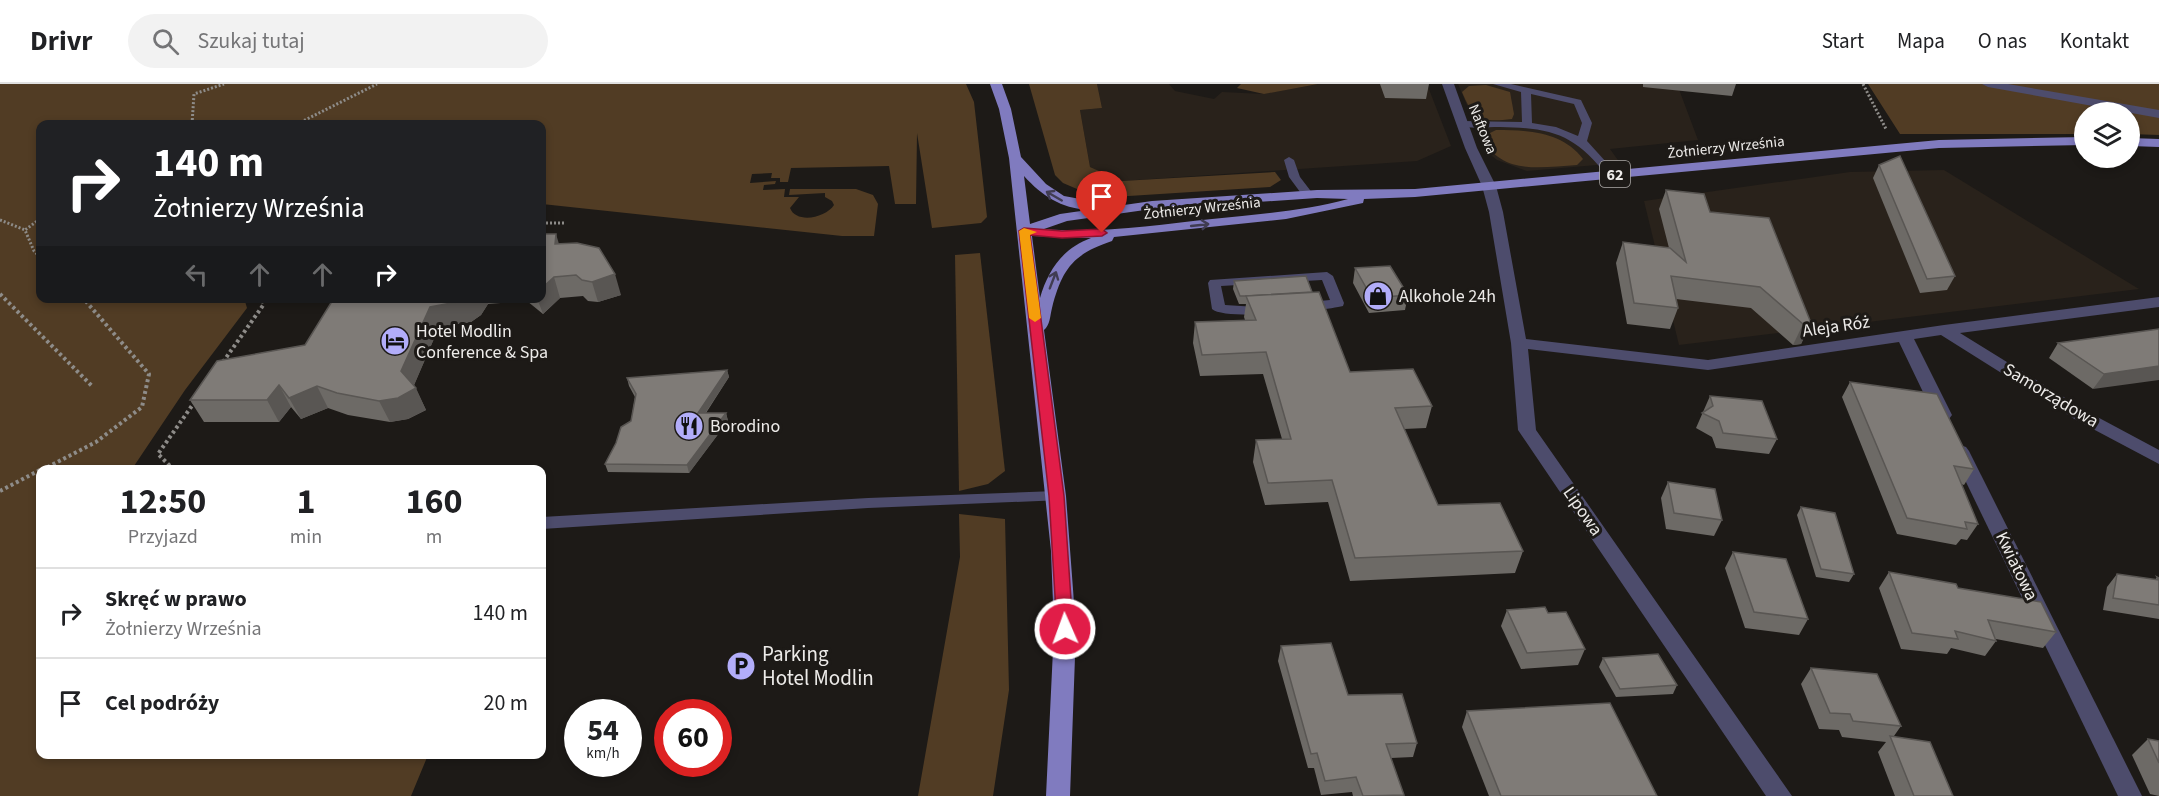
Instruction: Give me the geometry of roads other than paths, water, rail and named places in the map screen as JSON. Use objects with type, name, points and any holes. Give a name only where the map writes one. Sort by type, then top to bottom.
[{"type":"main road","points":[[996,84],[1005,109],[1015,158],[1024,231]]},
{"type":"main road","name":"Żołnierzy Września","points":[[1024,231],[1065,217],[1152,205],[1307,195],[1371,195],[1490,186],[1865,150],[1963,143],[2074,141]]},
{"type":"main road","points":[[2140,142],[2159,143]]},
{"type":"main road","points":[[1015,158],[1041,187],[1059,200],[1087,206],[1152,205]]},
{"type":"main road","name":"Żołnierzy Września","points":[[1024,231],[1062,234],[1142,231],[1325,210],[1371,195]]},
{"type":"main road","name":"62","points":[[1024,231],[1056,496],[1065,629],[1058,796]]},
{"type":"main road","name":"62","points":[[1037,336],[1053,277],[1060,266],[1089,244],[1142,231]]},
{"type":"street","name":"Naftowa","points":[[1448,84],[1462,124],[1490,186]]},
{"type":"street","points":[[1988,84],[2159,114]]},
{"type":"street","name":"Lipowa","points":[[1490,186],[1519,343],[1527,430],[1780,796]]},
{"type":"street","name":"Aleja Róż","points":[[1519,343],[1708,365],[1944,330],[2159,302]]},
{"type":"street","name":"Samorządowa","points":[[1944,330],[2082,416],[2159,458]]},
{"type":"street","name":"Kwiatowa","points":[[1904,336],[2130,796]]},
{"type":"lane","points":[[1498,84],[1578,102],[1587,123],[1582,142]]},
{"type":"lane","points":[[1526,90],[1527,126]]},
{"type":"lane","points":[[1462,124],[1527,126],[1557,130],[1582,142],[1612,175]]},
{"type":"lane","points":[[1289,160],[1295,177],[1307,195]]},
{"type":"lane","points":[[1327,276],[1338,303],[1257,311],[1220,309],[1214,283],[1259,280],[1327,276]]},
{"type":"lane","points":[[546,523],[868,503],[1056,496]]},
{"type":"place","name":"Alkohole 24h","points":[[1378,296]]},
{"type":"place","name":"Hotel Modlin Conference & Spa","points":[[395,341]]},
{"type":"place","name":"Borodino","points":[[689,426]]},
{"type":"place","name":"Parking Hotel Modlin","points":[[741,666]]}]
